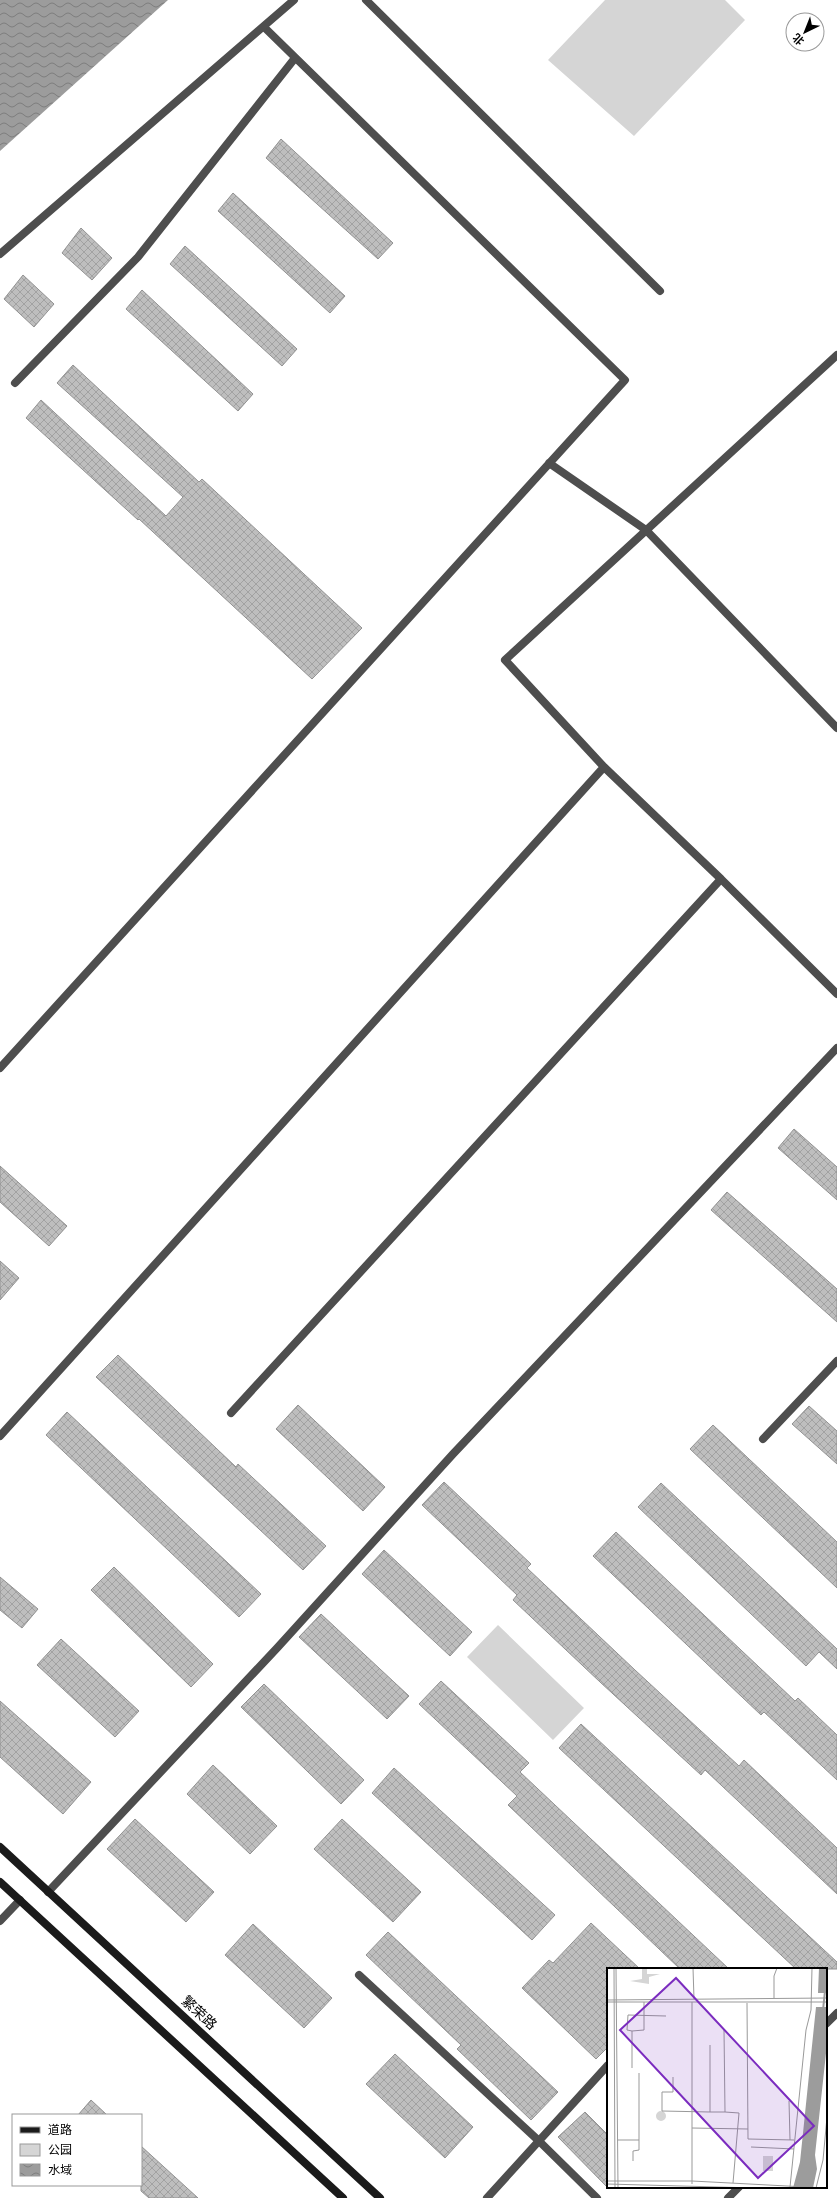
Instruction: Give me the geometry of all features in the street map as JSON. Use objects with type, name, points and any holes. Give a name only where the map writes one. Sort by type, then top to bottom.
[{"type":"main road","name":"繁荣路","points":[[0,1847],[380,2198]]},
{"type":"main road","points":[[0,1882],[343,2198]]},
{"type":"street","points":[[0,254],[294,0]]},
{"type":"street","points":[[366,0],[660,291]]},
{"type":"street","points":[[0,1068],[625,380],[264,27]]},
{"type":"street","points":[[15,383],[138,257],[295,58]]},
{"type":"street","points":[[837,355],[505,660],[604,767],[722,879],[837,994]]},
{"type":"street","points":[[549,463],[646,530],[837,728]]},
{"type":"street","points":[[0,1436],[604,767]]},
{"type":"street","points":[[231,1413],[722,879]]},
{"type":"street","points":[[48,1892],[278,1647],[458,1448],[837,1048]]},
{"type":"street","points":[[763,1439],[837,1361]]},
{"type":"street","points":[[0,1921],[20,1900]]},
{"type":"street","points":[[359,1975],[539,2141],[597,2198]]},
{"type":"street","points":[[827,2023],[837,2013]]},
{"type":"street","points":[[487,2198],[607,2067]]},
{"type":"street","points":[[728,2198],[738,2188]]},
{"type":"green space","points":[[605,0],[725,0],[745,20],[634,136],[548,60]]},
{"type":"green space","points":[[498,1625],[584,1708],[553,1740],[467,1657]]},
{"type":"water","points":[[0,0],[168,0],[0,151]]},
{"type":"building","points":[[281,139],[393,243],[378,259],[266,158]]},
{"type":"building","points":[[233,193],[345,296],[330,313],[218,211]]},
{"type":"building","points":[[81,228],[112,258],[92,280],[62,253]]},
{"type":"building","points":[[185,246],[297,349],[282,366],[170,264]]},
{"type":"building","points":[[23,275],[54,304],[34,327],[4,299]]},
{"type":"building","points":[[142,290],[253,394],[238,411],[126,309]]},
{"type":"building","points":[[73,365],[199,482],[202,479],[362,628],[312,679],[139,519],[138,520],[26,418],[41,400],[166,516],[183,497],[57,383]]},
{"type":"building","points":[[794,1129],[837,1167],[837,1200],[778,1148]]},
{"type":"building","points":[[0,1166],[67,1226],[49,1246],[0,1202]]},
{"type":"building","points":[[727,1192],[837,1289],[837,1322],[711,1210]]},
{"type":"building","points":[[0,1261],[19,1278],[0,1300]]},
{"type":"building","points":[[118,1355],[236,1467],[238,1464],[326,1546],[303,1570],[96,1377]]},
{"type":"building","points":[[298,1405],[385,1487],[363,1511],[276,1429]]},
{"type":"building","points":[[809,1406],[837,1431],[837,1464],[792,1424]]},
{"type":"building","points":[[67,1412],[261,1594],[239,1617],[46,1435]]},
{"type":"building","points":[[713,1425],[837,1542],[837,1588],[690,1449]]},
{"type":"building","points":[[444,1482],[531,1564],[527,1568],[635,1670],[739,1766],[744,1760],[837,1848],[837,1894],[705,1770],[701,1775],[600,1682],[513,1600],[517,1595],[422,1505]]},
{"type":"building","points":[[661,1483],[837,1649],[837,1669],[819,1652],[806,1666],[638,1507]]},
{"type":"building","points":[[616,1532],[795,1701],[798,1698],[837,1735],[837,1780],[764,1712],[761,1715],[593,1556]]},
{"type":"building","points":[[384,1550],[472,1632],[450,1656],[362,1574]]},
{"type":"building","points":[[114,1567],[213,1664],[191,1687],[91,1590]]},
{"type":"building","points":[[0,1577],[38,1609],[22,1628],[0,1610]]},
{"type":"building","points":[[321,1614],[409,1696],[387,1719],[299,1637]]},
{"type":"building","points":[[61,1639],[139,1711],[115,1737],[37,1665]]},
{"type":"building","points":[[441,1681],[529,1763],[520,1772],[728,1968],[679,1968],[508,1805],[517,1796],[419,1704]]},
{"type":"building","points":[[264,1684],[364,1780],[341,1804],[241,1707]]},
{"type":"building","points":[[0,1701],[91,1782],[63,1814],[0,1757]]},
{"type":"building","points":[[581,1724],[837,1962],[837,1969],[795,1968],[559,1748]]},
{"type":"building","points":[[213,1765],[277,1826],[250,1854],[187,1794]]},
{"type":"building","points":[[394,1768],[555,1915],[532,1940],[372,1793]]},
{"type":"building","points":[[135,1819],[214,1892],[186,1922],[107,1849]]},
{"type":"building","points":[[342,1819],[421,1892],[393,1922],[314,1849]]},
{"type":"building","points":[[591,1923],[639,1968],[607,1968],[607,2048],[596,2059],[522,1988],[549,1960],[553,1963]]},
{"type":"building","points":[[253,1924],[332,1998],[304,2028],[225,1955]]},
{"type":"building","points":[[388,1932],[558,2092],[531,2120],[457,2049],[461,2045],[366,1955]]},
{"type":"building","points":[[395,2054],[473,2127],[445,2158],[366,2084]]},
{"type":"building","points":[[91,2100],[106,2114],[79,2114]]},
{"type":"building","points":[[585,2112],[607,2134],[607,2187],[558,2137]]},
{"type":"building","points":[[142,2147],[198,2198],[149,2198],[141,2191]]}]
